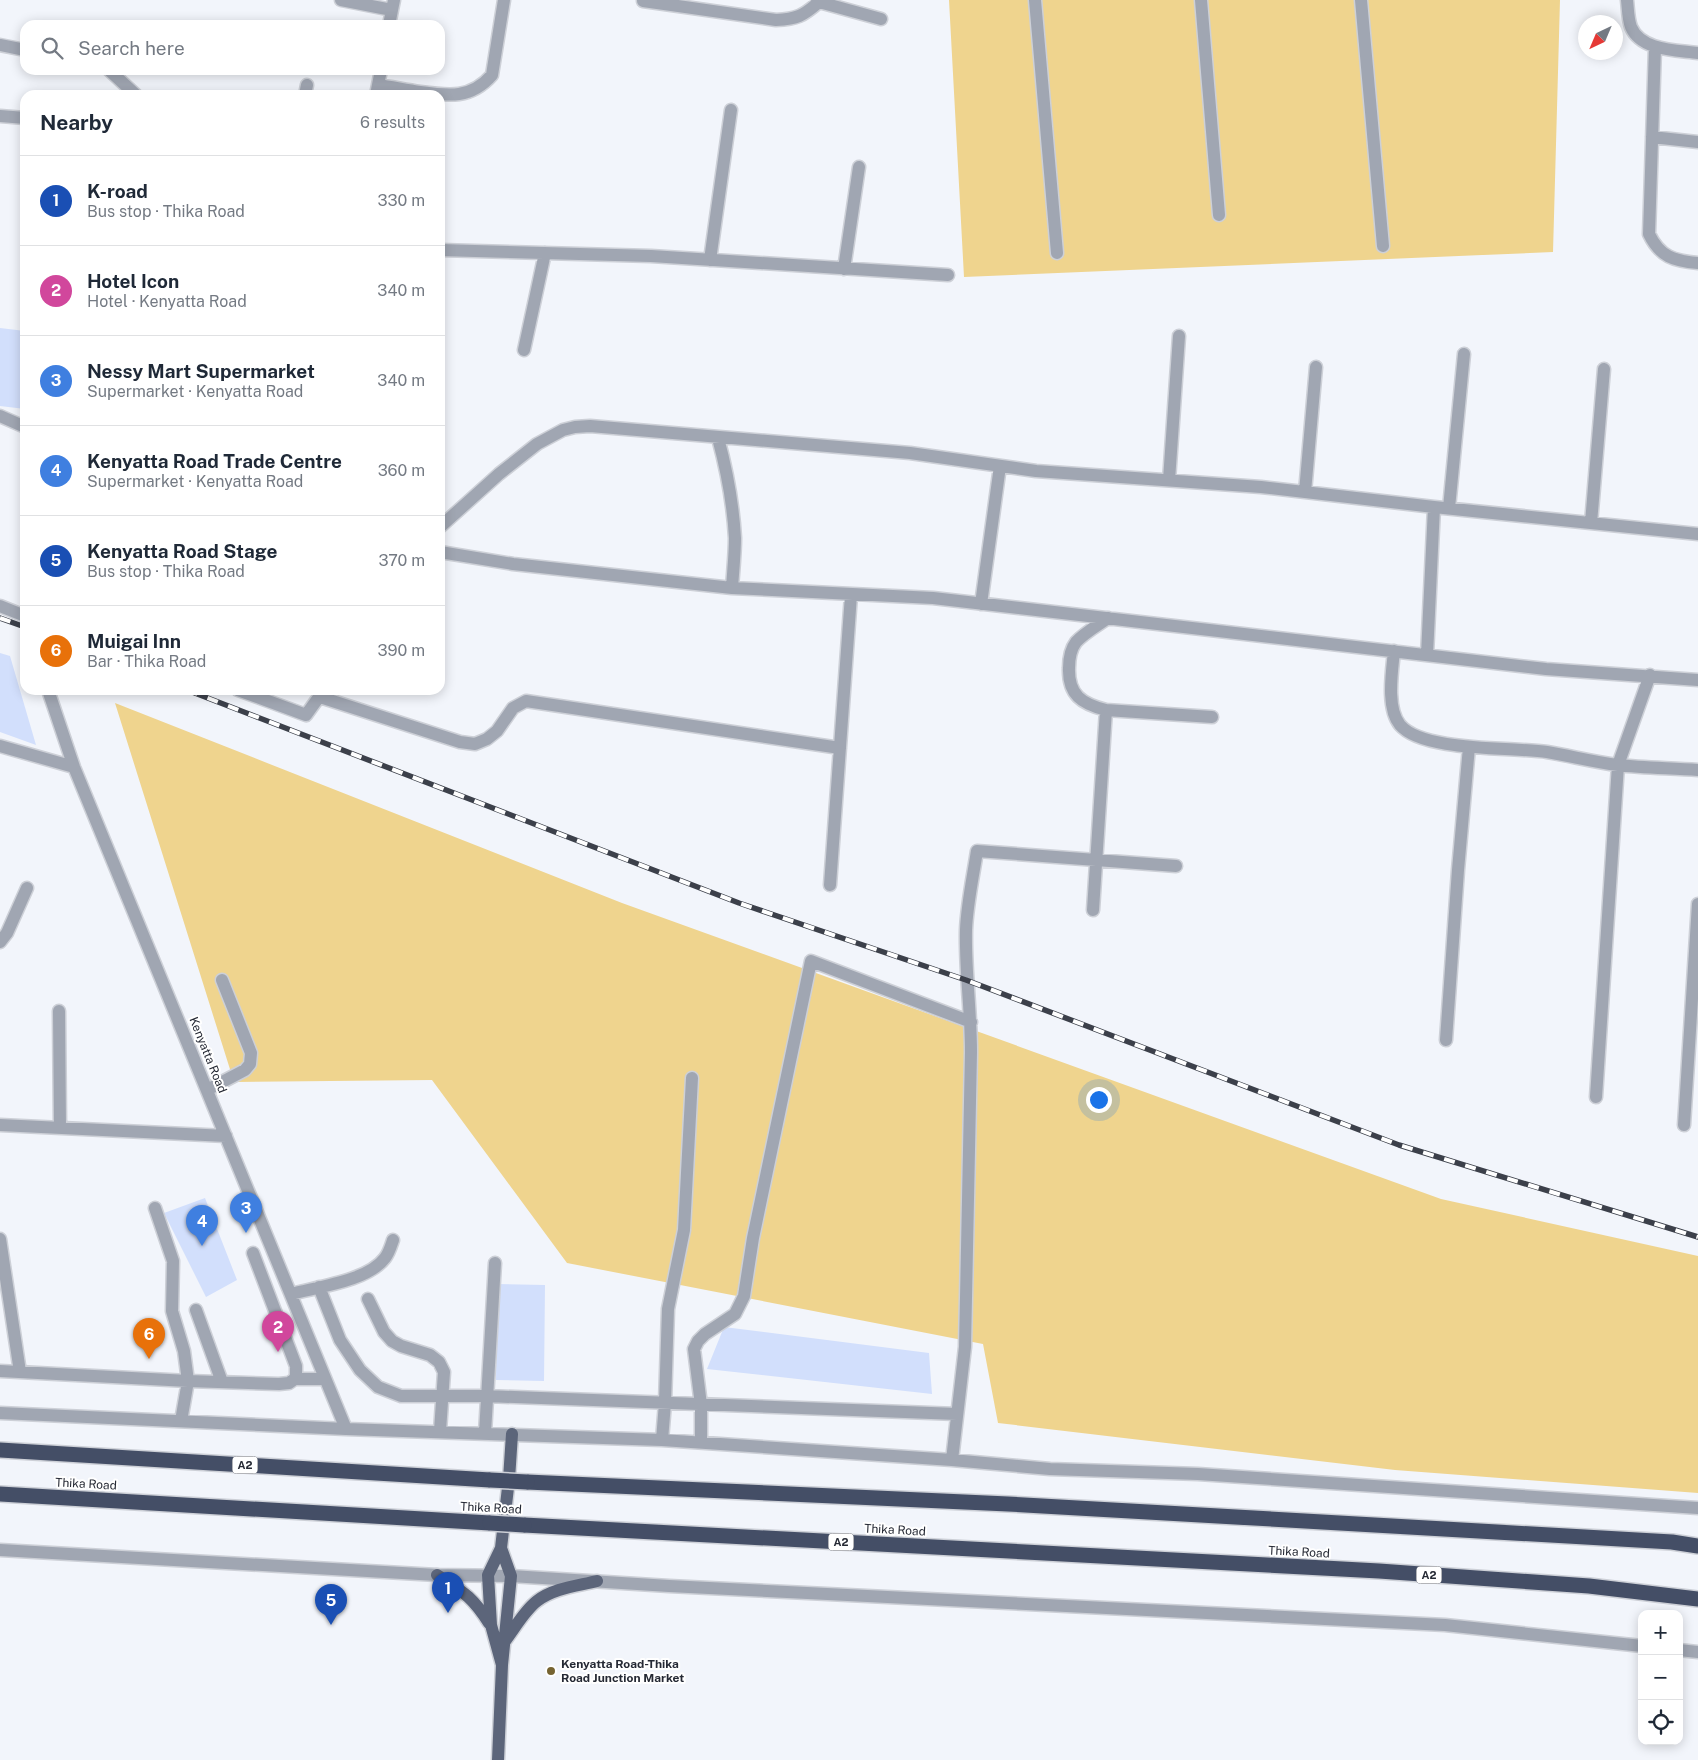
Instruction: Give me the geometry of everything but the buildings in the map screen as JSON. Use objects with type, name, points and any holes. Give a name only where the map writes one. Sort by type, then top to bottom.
[{"type":"highway","name":"A2","points":[[0,1450],[527,1482],[1017,1504],[1662,1542],[1698,1546]]},
{"type":"highway","name":"Thika Road","points":[[0,1494],[524,1525],[1379,1571],[1589,1586],[1698,1599]]},
{"type":"main road","points":[[502,1666],[489,1605],[488,1575],[501,1548],[512,1434]]},
{"type":"main road","points":[[498,1760],[502,1666],[510,1576],[501,1548]]},
{"type":"main road","points":[[437,1574],[472,1599],[493,1630]]},
{"type":"main road","points":[[505,1642],[518,1622],[537,1601],[551,1593],[568,1587],[597,1582]]},
{"type":"street","points":[[341,0],[393,5],[390,20]]},
{"type":"street","points":[[445,95],[463,94],[484,84],[492,75],[504,0]]},
{"type":"street","points":[[1035,0],[1056,253]]},
{"type":"street","points":[[1201,0],[1218,215]]},
{"type":"street","points":[[1361,0],[1383,246]]},
{"type":"street","points":[[1627,0],[1632,28],[1641,39],[1655,47],[1698,53]]},
{"type":"street","points":[[643,1],[776,20],[794,19],[807,12],[818,1],[881,19]]},
{"type":"street","points":[[0,45],[20,49]]},
{"type":"street","points":[[1655,47],[1649,234],[1655,247],[1665,255],[1678,261],[1698,263]]},
{"type":"street","points":[[114,75],[131,90]]},
{"type":"street","points":[[377,90],[380,75]]},
{"type":"street","points":[[710,260],[731,110]]},
{"type":"street","points":[[0,116],[20,118]]},
{"type":"street","points":[[1652,137],[1698,142]]},
{"type":"street","points":[[844,269],[859,167]]},
{"type":"street","points":[[445,250],[651,256],[948,275]]},
{"type":"street","points":[[524,350],[545,253]]},
{"type":"street","points":[[1169,480],[1179,336]]},
{"type":"street","points":[[1449,508],[1464,354]]},
{"type":"street","points":[[1305,492],[1316,367]]},
{"type":"street","points":[[1590,523],[1604,370]]},
{"type":"street","points":[[0,416],[20,425]]},
{"type":"street","points":[[445,523],[537,444],[563,430],[590,426],[910,453],[1036,471],[1305,492],[1698,534]]},
{"type":"street","points":[[718,438],[728,477],[733,515],[735,540],[732,588]]},
{"type":"street","points":[[981,604],[1000,466]]},
{"type":"street","points":[[1427,655],[1434,507]]},
{"type":"street","points":[[445,553],[513,564],[732,588],[933,598],[1546,669],[1650,675],[1698,680]]},
{"type":"street","points":[[830,885],[851,595]]},
{"type":"street","points":[[0,606],[20,614]]},
{"type":"street","points":[[1108,618],[1078,640],[1071,649],[1068,680],[1074,694],[1091,706],[1106,710],[1212,718]]},
{"type":"street","points":[[1394,651],[1391,686],[1393,713],[1400,725],[1410,733],[1425,740],[1469,747],[1546,752],[1618,765],[1698,770]]},
{"type":"street","points":[[1596,1097],[1618,765],[1650,675]]},
{"type":"street","name":"Kenyatta Road","points":[[50,695],[74,767],[346,1429]]},
{"type":"street","points":[[252,695],[306,715],[321,695]]},
{"type":"street","points":[[325,695],[460,742],[476,744],[487,739],[497,731],[513,708],[526,701],[840,748]]},
{"type":"street","points":[[1093,910],[1106,710]]},
{"type":"street","points":[[0,746],[74,767]]},
{"type":"street","points":[[1446,1040],[1469,747]]},
{"type":"street","points":[[952,1460],[965,1347],[971,1022],[966,980],[966,928],[977,851],[1176,866]]},
{"type":"street","points":[[0,942],[7,933],[27,888]]},
{"type":"street","points":[[1684,1125],[1698,904]]},
{"type":"street","points":[[701,1442],[701,1405],[694,1349],[698,1340],[705,1334],[735,1314],[744,1296],[753,1238],[811,960],[971,1022]]},
{"type":"street","points":[[207,1090],[245,1070],[250,1064],[251,1053],[222,980]]},
{"type":"street","points":[[59,1011],[60,1128]]},
{"type":"street","points":[[662,1440],[668,1309],[684,1230],[692,1078]]},
{"type":"street","points":[[0,1125],[226,1136]]},
{"type":"street","points":[[155,1208],[173,1261],[172,1311],[184,1351],[188,1381],[181,1421]]},
{"type":"street","points":[[0,1239],[20,1372]]},
{"type":"street","points":[[291,1294],[364,1273],[377,1266],[386,1257],[393,1240]]},
{"type":"street","points":[[0,1371],[188,1381],[289,1383],[296,1378],[296,1366],[253,1253]]},
{"type":"street","points":[[485,1433],[495,1263]]},
{"type":"street","points":[[319,1287],[340,1340],[360,1370],[378,1387],[401,1396],[487,1396],[958,1414]]},
{"type":"street","points":[[368,1299],[384,1332],[392,1341],[430,1356],[439,1362],[444,1372],[440,1431]]},
{"type":"street","points":[[196,1310],[222,1382]]},
{"type":"street","points":[[294,1379],[325,1379]]},
{"type":"street","points":[[0,1413],[346,1429],[701,1442],[1050,1469],[1198,1474],[1698,1508]]},
{"type":"street","points":[[0,1550],[1023,1605],[1445,1625],[1638,1646]]},
{"type":"street","points":[[1683,1650],[1698,1652]]},
{"type":"shaded area","points":[[949,0],[1560,0],[1553,252],[964,277]]},
{"type":"shaded area","points":[[115,703],[622,903],[1441,1199],[1698,1256],[1698,1493],[1395,1470],[998,1423],[983,1344],[567,1263],[432,1080],[234,1082]]},
{"type":"railway","points":[[0,618],[20,625]]},
{"type":"railway","points":[[200,695],[739,903],[966,980],[1399,1145],[1698,1237]]},
{"type":"place","name":"Nessy Mart Supermarket","points":[[246,1233]]},
{"type":"place","name":"Kenyatta Road Trade Centre","points":[[202,1246]]},
{"type":"place","name":"Hotel Icon","points":[[278,1352]]},
{"type":"place","name":"Muigai Inn","points":[[149,1359]]},
{"type":"place","name":"K-road","points":[[448,1613]]},
{"type":"place","name":"Kenyatta Road Stage","points":[[331,1625]]},
{"type":"place","name":"Kenyatta Road-Thika Road Junction Market","points":[[551,1671]]}]
